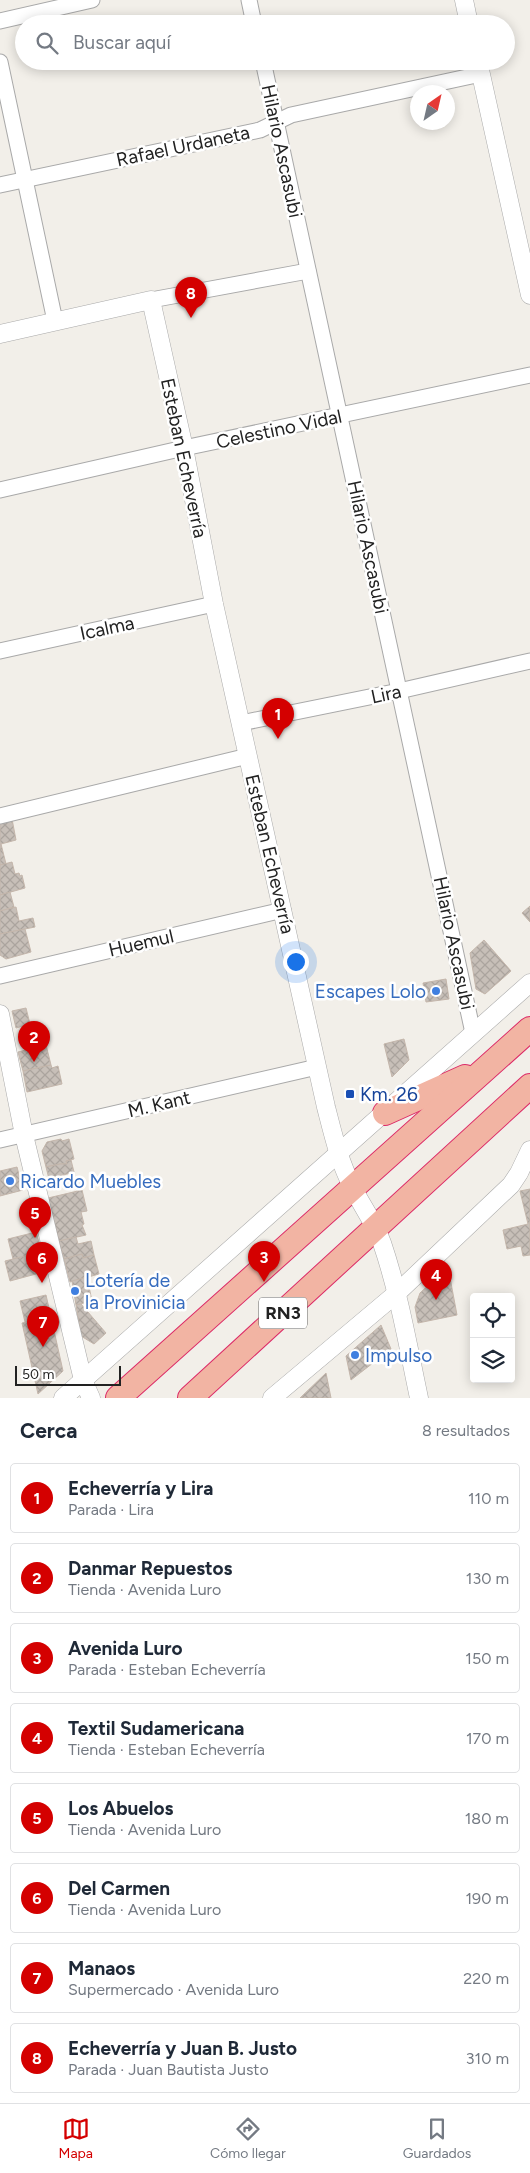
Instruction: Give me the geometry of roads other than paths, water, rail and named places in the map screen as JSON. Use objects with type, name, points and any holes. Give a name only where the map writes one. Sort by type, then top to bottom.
[{"type":"highway","name":"RN3","points":[[118,1398],[352,1186],[530,1029]]},
{"type":"highway","points":[[385,1112],[487,1067]]},
{"type":"highway","name":"RN3","points":[[190,1398],[530,1086]]},
{"type":"highway","points":[[497,1115],[530,1097]]},
{"type":"street","points":[[26,15],[92,0]]},
{"type":"street","points":[[249,0],[252,15]]},
{"type":"street","points":[[464,0],[468,15]]},
{"type":"street","points":[[0,21],[15,18]]},
{"type":"street","points":[[0,62],[55,321]]},
{"type":"street","name":"Hilario Ascasubi","points":[[265,70],[473,1033]]},
{"type":"street","name":"Rafael Urdaneta","points":[[0,185],[260,130],[291,115],[471,70]]},
{"type":"street","points":[[479,70],[530,295]]},
{"type":"street","points":[[0,334],[151,300],[308,271]]},
{"type":"street","name":"Esteban Echeverría","points":[[151,300],[184,448],[214,604],[338,1154],[352,1186],[376,1229],[397,1293],[419,1398]]},
{"type":"street","name":"Celestino Vidal","points":[[0,490],[184,448],[530,375]]},
{"type":"street","name":"Icalma","points":[[0,651],[214,604]]},
{"type":"street","name":"Lira","points":[[241,723],[530,662]]},
{"type":"street","points":[[0,816],[248,756]]},
{"type":"street","name":"Huemul","points":[[0,976],[283,910]]},
{"type":"street","points":[[63,1398],[530,983]]},
{"type":"street","points":[[0,1014],[24,1135],[83,1380],[90,1398]]},
{"type":"street","name":"M. Kant","points":[[0,1140],[317,1067]]},
{"type":"street","points":[[272,1398],[397,1293],[511,1185],[530,1150]]},
{"type":"place","name":"Echeverría y Juan B. Justo","points":[[191,318]]},
{"type":"place","name":"Echeverría y Lira","points":[[278,739]]},
{"type":"place","name":"Escapes Lolo","points":[[436,991]]},
{"type":"place","name":"Danmar Repuestos","points":[[34,1062]]},
{"type":"place","name":"Km. 26","points":[[350,1094]]},
{"type":"place","name":"Ricardo Muebles","points":[[10,1181]]},
{"type":"place","name":"Los Abuelos","points":[[35,1238]]},
{"type":"place","name":"Avenida Luro","points":[[264,1282]]},
{"type":"place","name":"Del Carmen","points":[[42,1283]]},
{"type":"place","name":"Lotería de la Provinicia","points":[[75,1291]]},
{"type":"place","name":"Textil Sudamericana","points":[[436,1300]]},
{"type":"place","name":"Manaos","points":[[43,1347]]},
{"type":"place","name":"Impulso","points":[[355,1355]]}]
